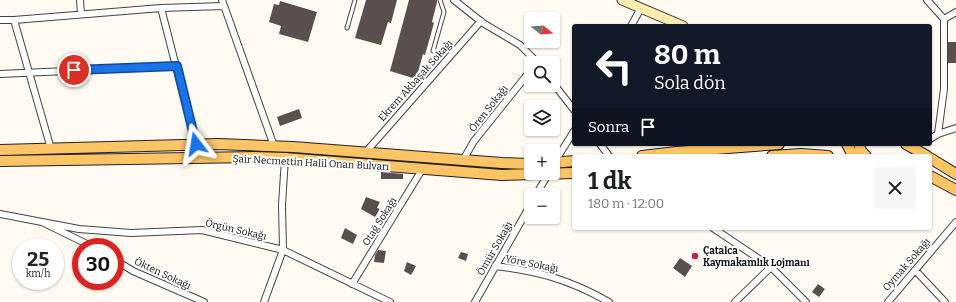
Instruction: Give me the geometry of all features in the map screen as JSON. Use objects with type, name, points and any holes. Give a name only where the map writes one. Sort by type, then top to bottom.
[{"type":"main road","points":[[622,0],[678,24]]},
{"type":"main road","name":"Şair Necmettin Halil Onan Bulvarı","points":[[0,150],[220,144],[274,146],[524,164]]},
{"type":"main road","points":[[659,154],[753,146]]},
{"type":"main road","points":[[914,146],[924,154]]},
{"type":"main road","name":"Şair Necmettin Halil Onan Bulvarı","points":[[0,161],[254,157],[423,168],[502,175],[524,175]]},
{"type":"main road","points":[[932,159],[956,174]]},
{"type":"main road","points":[[560,163],[572,162]]},
{"type":"main road","name":"Şair Necmettin Halil Onan Bulvarı","points":[[560,174],[572,173]]},
{"type":"main road","points":[[932,177],[956,190]]},
{"type":"street","points":[[80,0],[81,14]]},
{"type":"street","points":[[454,0],[481,21],[520,45],[530,56]]},
{"type":"street","points":[[927,0],[944,19],[944,89],[938,134]]},
{"type":"street","points":[[0,20],[223,3],[274,146]]},
{"type":"street","points":[[161,8],[196,144]]},
{"type":"street","points":[[632,24],[641,8]]},
{"type":"street","points":[[944,19],[956,12]]},
{"type":"street","points":[[14,20],[51,149]]},
{"type":"street","name":"Ekrem Akbaşak Sokağı","points":[[365,153],[481,21]]},
{"type":"street","points":[[0,74],[177,66]]},
{"type":"street","name":"Ören Sokağı","points":[[463,160],[474,141],[524,79]]},
{"type":"street","points":[[560,92],[572,107]]},
{"type":"street","points":[[932,138],[938,134],[956,128]]},
{"type":"street","points":[[560,153],[572,134]]},
{"type":"street","points":[[264,302],[283,250],[282,205],[285,158]]},
{"type":"street","name":"Otağ Sokağı","points":[[352,284],[423,168]]},
{"type":"street","points":[[0,214],[42,222],[75,238]]},
{"type":"street","name":"Ömür Sokağı","points":[[475,302],[524,216]]},
{"type":"street","name":"Örgün Sokağı","points":[[42,222],[79,229],[131,233],[202,230],[283,250],[390,302]]},
{"type":"street","name":"Oymak Sokağı","points":[[888,302],[956,222]]},
{"type":"street","points":[[715,230],[772,267],[806,302]]},
{"type":"street","name":"Ökten Sokağı","points":[[124,266],[133,271],[204,302]]},
{"type":"street","name":"Yöre Sokağı","points":[[495,266],[541,273],[564,280],[609,302]]},
{"type":"street","points":[[735,302],[772,267]]},
{"type":"street","points":[[915,270],[945,302]]},
{"type":"lane","points":[[347,28],[355,0]]},
{"type":"lane","points":[[433,51],[444,12],[440,0]]},
{"type":"building","points":[[366,0],[397,0],[391,23],[388,22],[381,45],[355,38]]},
{"type":"building","points":[[409,0],[437,0],[432,22],[434,23],[425,55],[423,54],[416,79],[390,71]]},
{"type":"building","points":[[280,1],[317,12],[308,42],[279,34],[281,26],[269,22],[274,4],[279,5]]},
{"type":"building","points":[[948,42],[956,42],[956,63],[948,63]]},
{"type":"building","points":[[299,109],[302,118],[280,126],[277,117]]},
{"type":"building","points":[[381,172],[403,174],[403,179],[381,179]]},
{"type":"building","points":[[366,197],[380,202],[377,208],[380,209],[375,217],[361,209]]},
{"type":"building","points":[[345,228],[357,235],[353,244],[341,238]]},
{"type":"building","points":[[378,250],[386,251],[384,263],[374,262],[375,255]]},
{"type":"building","points":[[461,252],[468,254],[466,261],[458,258]]},
{"type":"building","name":"Çatalca Kaymakamlık Lojmanı","points":[[680,258],[692,266],[685,277],[673,268]]},
{"type":"building","points":[[407,262],[416,266],[411,275],[404,271]]},
{"type":"building","points":[[818,284],[825,289],[819,297],[812,292]]},
{"type":"place","name":"Çatalca Kaymakamlık Lojmanı","points":[[695,256]]},
{"type":"route","points":[[74,70],[177,66],[196,144]]}]
